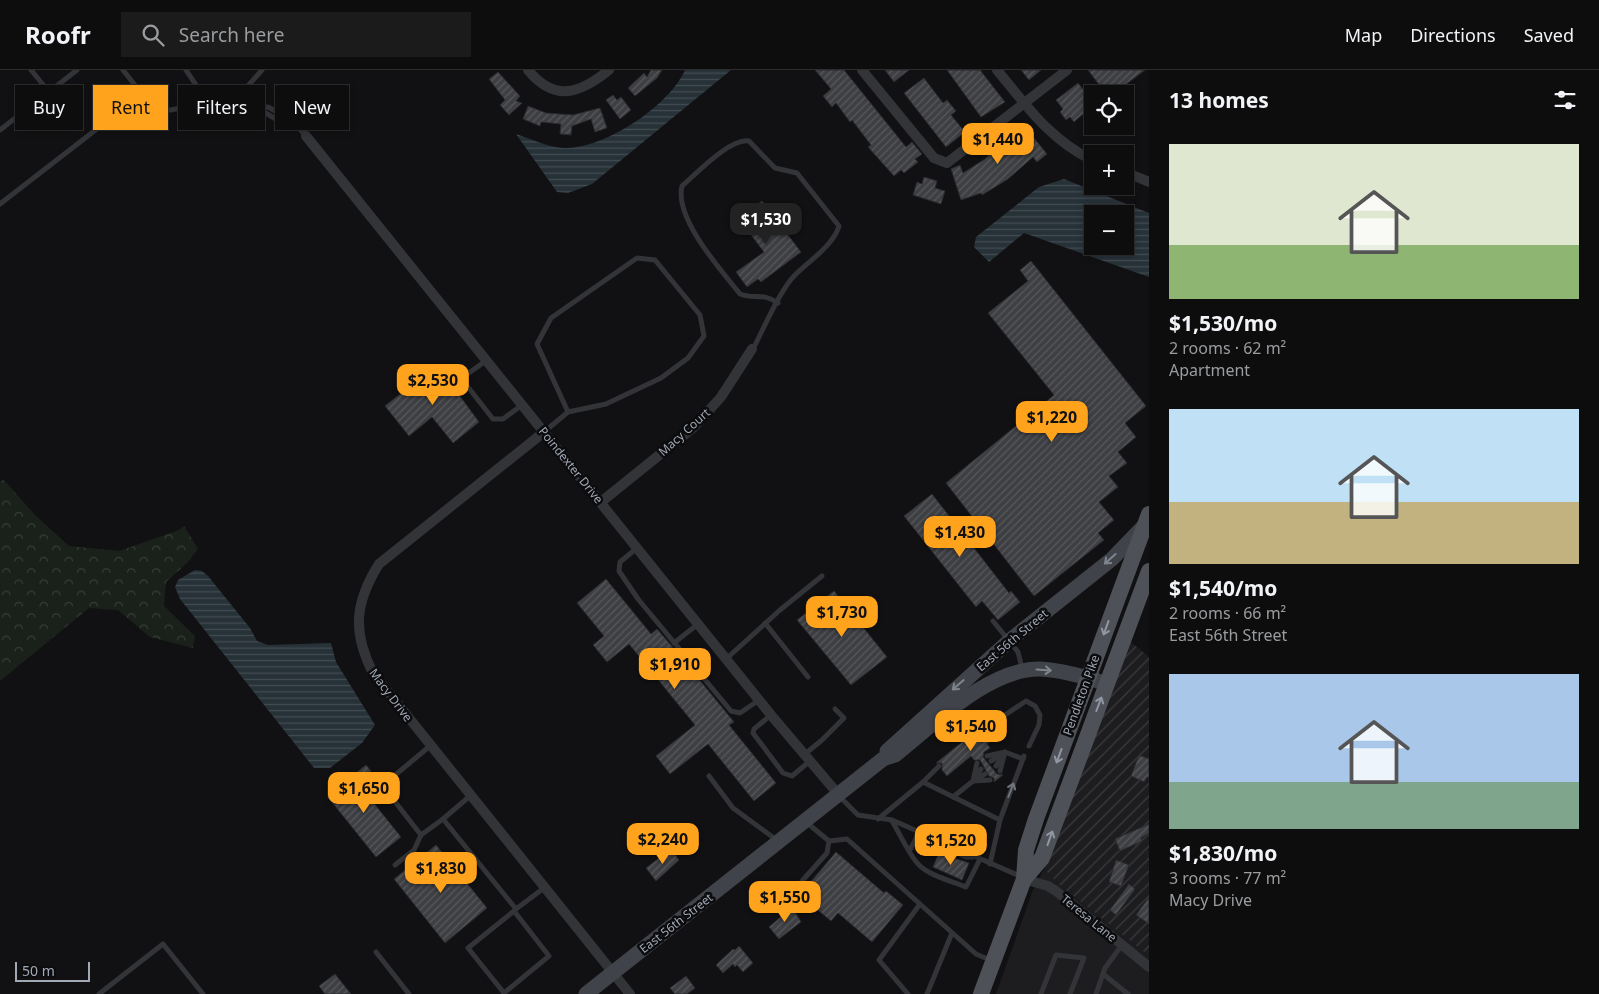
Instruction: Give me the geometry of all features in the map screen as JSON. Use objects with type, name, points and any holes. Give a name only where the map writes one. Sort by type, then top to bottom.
[{"type":"main road","name":"East 56th Street","points":[[883,759],[888,748],[1009,641],[1112,559],[1147,520]]},
{"type":"main road","name":"Pendleton Pike","points":[[981,994],[1024,879],[1026,850],[1036,819],[1147,520]]},
{"type":"main road","name":"Pendleton Pike","points":[[1024,879],[1042,858],[1149,571]]},
{"type":"main road","points":[[1128,628],[1149,592]]},
{"type":"main road","name":"East 56th Street","points":[[586,994],[883,759],[894,755],[991,682],[1023,671],[1040,669],[1088,678],[1107,684]]},
{"type":"street","points":[[528,70],[546,86],[569,91],[592,84],[609,70]]},
{"type":"street","points":[[862,70],[934,158],[941,162],[952,161],[1067,70]]},
{"type":"street","points":[[997,70],[1024,104],[1056,137],[1084,155]]},
{"type":"street","name":"Poindexter Drive","points":[[306,136],[771,715],[838,794]]},
{"type":"street","points":[[1134,176],[1149,182]]},
{"type":"street","name":"Macy Court","points":[[601,502],[694,426],[721,397],[752,350]]},
{"type":"street","name":"Macy Drive","points":[[544,432],[379,564],[364,590],[358,633],[367,662],[373,673],[630,994]]},
{"type":"street","name":"Teresa Lane","points":[[1024,879],[1052,888],[1149,967]]},
{"type":"lane","points":[[31,70],[43,85]]},
{"type":"lane","points":[[58,85],[77,70]]},
{"type":"lane","points":[[123,70],[135,85]]},
{"type":"lane","points":[[186,70],[195,85]]},
{"type":"lane","points":[[249,85],[262,70]]},
{"type":"lane","points":[[265,114],[279,121],[286,120],[298,127],[306,136]]},
{"type":"lane","points":[[0,130],[15,118]]},
{"type":"lane","points":[[0,204],[96,130]]},
{"type":"lane","points":[[752,350],[794,276],[833,239],[839,226],[797,173],[775,168],[749,141],[744,140],[730,146],[682,186],[681,200],[690,223],[701,242],[740,294],[747,297],[768,296],[778,303]]},
{"type":"lane","points":[[544,432],[568,412],[606,404],[661,378],[688,358],[704,336],[700,314],[655,260],[637,258],[551,318],[537,344],[568,412]]},
{"type":"lane","points":[[486,360],[466,375],[464,382],[493,419],[503,419],[522,404]]},
{"type":"lane","points":[[638,548],[620,562],[619,571],[628,586],[735,713],[740,713],[759,700]]},
{"type":"lane","points":[[726,659],[765,623],[822,576]]},
{"type":"lane","points":[[993,621],[1018,652],[1023,671]]},
{"type":"lane","points":[[765,623],[808,677]]},
{"type":"lane","points":[[674,642],[699,624]]},
{"type":"lane","points":[[990,726],[1016,706],[1026,701],[1031,703],[1040,715],[1039,724],[1029,746]]},
{"type":"lane","points":[[771,715],[753,733],[783,773],[792,776],[822,740],[844,718],[835,709]]},
{"type":"lane","points":[[421,835],[389,794],[388,781],[430,746]]},
{"type":"lane","points":[[987,756],[1005,752],[1024,758],[1000,820],[990,864]]},
{"type":"lane","points":[[991,761],[1005,752]]},
{"type":"lane","points":[[996,766],[1005,752]]},
{"type":"lane","points":[[1000,771],[1005,752]]},
{"type":"lane","points":[[973,781],[977,764]]},
{"type":"lane","points":[[878,819],[923,782],[938,766]]},
{"type":"lane","points":[[973,781],[981,769]]},
{"type":"lane","points":[[953,797],[985,774]]},
{"type":"lane","points":[[709,776],[739,814],[752,820],[778,842]]},
{"type":"lane","points":[[973,781],[990,780]]},
{"type":"lane","points":[[923,782],[1000,820]]},
{"type":"lane","points":[[838,794],[858,814],[892,820],[1024,879]]},
{"type":"lane","points":[[395,865],[414,850],[421,835],[470,796]]},
{"type":"lane","points":[[443,818],[515,910],[549,956],[504,993],[468,948],[515,910],[544,888]]},
{"type":"lane","points":[[892,820],[920,867],[966,886],[977,858]]},
{"type":"lane","points":[[805,821],[829,841],[847,839],[976,954],[993,962]]},
{"type":"lane","points":[[910,850],[916,838],[925,838],[966,857],[977,858]]},
{"type":"lane","points":[[802,881],[827,853],[829,841]]},
{"type":"lane","points":[[908,994],[879,960],[920,904]]},
{"type":"lane","points":[[927,994],[952,933]]},
{"type":"lane","points":[[99,994],[164,944],[203,994]]},
{"type":"lane","points":[[1096,994],[1103,974],[1122,945]]},
{"type":"lane","points":[[376,952],[409,994]]},
{"type":"lane","points":[[1041,994],[1056,954],[1084,958],[1070,994]]},
{"type":"lane","points":[[1103,974],[1128,994]]},
{"type":"shaded area","points":[[685,70],[731,70],[592,184],[568,193],[557,192],[516,134],[556,147],[573,148],[591,144],[611,136],[648,113],[677,84]]},
{"type":"shaded area","points":[[1064,179],[1084,187],[1084,195],[1104,195],[1129,205],[1084,205],[1084,254],[1024,233],[989,262],[974,247],[976,237],[1039,187]]},
{"type":"shaded area","points":[[1134,207],[1149,213],[1149,277],[1086,255],[1134,255]]},
{"type":"shaded area","points":[[195,570],[202,571],[208,576],[250,628],[257,641],[268,645],[331,643],[336,662],[375,725],[362,743],[330,768],[314,768],[180,599],[175,587],[178,580]]},
{"type":"shaded area","points":[[1131,642],[1149,657],[1149,956],[1061,886],[1044,869]]},
{"type":"shaded area","points":[[1044,869],[1061,886],[1149,956],[1149,994],[996,994],[1033,890]]},
{"type":"green space","points":[[4,480],[35,515],[69,546],[119,551],[179,530],[184,526],[198,549],[187,563],[166,582],[164,606],[195,636],[193,648],[150,637],[118,610],[89,608],[0,681],[0,481]]},
{"type":"building","points":[[651,70],[662,70],[657,78],[635,96],[628,88],[644,73],[647,77]]},
{"type":"building","points":[[815,70],[844,70],[906,147],[912,142],[922,154],[915,159],[918,162],[904,173],[901,170],[894,176],[868,147],[871,145],[852,120],[850,122],[836,103],[832,107],[823,96],[831,89]]},
{"type":"building","points":[[885,70],[909,70],[894,82]]},
{"type":"building","points":[[947,70],[980,70],[1005,102],[981,117]]},
{"type":"building","points":[[1021,70],[1041,70],[1029,80]]},
{"type":"building","points":[[1088,70],[1145,70],[1125,85],[1099,85]]},
{"type":"building","points":[[498,72],[520,96],[516,101],[522,103],[509,115],[500,105],[505,100],[489,79]]},
{"type":"building","points":[[924,78],[943,103],[947,100],[956,111],[951,115],[965,132],[946,147],[904,93]]},
{"type":"building","points":[[1078,83],[1084,91],[1084,113],[1074,122],[1070,117],[1066,120],[1060,112],[1063,109],[1056,100]]},
{"type":"building","points":[[613,95],[617,100],[621,97],[631,110],[620,119],[606,100]]},
{"type":"building","points":[[528,106],[546,113],[573,115],[600,108],[607,128],[595,132],[591,119],[572,126],[571,135],[560,134],[561,124],[541,122],[540,126],[523,119]]},
{"type":"building","points":[[1025,127],[1047,154],[1037,162],[1033,157],[1008,179],[982,195],[981,193],[961,200],[951,169],[960,165],[963,173],[985,159],[996,148]]},
{"type":"building","points":[[924,177],[937,181],[935,188],[945,191],[941,204],[913,195],[917,182],[922,184]]},
{"type":"building","points":[[762,201],[801,252],[761,282],[758,279],[747,287],[736,272],[764,252],[739,219]]},
{"type":"building","points":[[1031,261],[1146,406],[1125,423],[1136,437],[1118,452],[1127,463],[1109,476],[1118,487],[1099,502],[1114,520],[1098,533],[1104,540],[1034,596],[946,483],[1054,395],[988,313],[1028,281],[1020,270]]},
{"type":"building","points":[[437,365],[479,422],[453,443],[432,417],[409,436],[385,406]]},
{"type":"building","points":[[932,494],[1009,593],[1011,591],[1020,602],[998,620],[982,601],[976,607],[904,516]]},
{"type":"building","points":[[606,579],[651,634],[657,629],[670,644],[734,722],[729,725],[776,783],[754,801],[708,744],[670,774],[656,756],[695,725],[629,644],[607,662],[593,645],[604,636],[577,603]]},
{"type":"building","points":[[834,591],[887,657],[851,685],[797,620]]},
{"type":"building","points":[[987,722],[987,728],[993,729],[998,735],[987,744],[990,748],[984,752],[983,757],[997,774],[1003,775],[994,782],[994,778],[989,776],[980,760],[974,760],[971,756],[947,776],[942,770],[942,763],[936,763]]},
{"type":"building","points":[[1139,755],[1149,759],[1149,778],[1147,777],[1144,782],[1131,776]]},
{"type":"building","points":[[366,765],[371,771],[366,775],[369,779],[360,786],[401,837],[376,857],[327,796]]},
{"type":"building","points":[[1149,824],[1149,833],[1141,838],[1142,841],[1120,851],[1115,839]]},
{"type":"building","points":[[436,845],[487,908],[445,943],[394,879]]},
{"type":"building","points":[[671,849],[679,860],[656,881],[646,868]]},
{"type":"building","points":[[836,852],[884,893],[886,891],[903,905],[872,942],[838,913],[831,921],[807,901],[815,892],[808,885]]},
{"type":"building","points":[[939,853],[969,863],[962,880],[933,867]]},
{"type":"building","points":[[1116,860],[1129,865],[1121,886],[1109,882]]},
{"type":"building","points":[[1129,884],[1135,889],[1116,915],[1110,910]]},
{"type":"building","points":[[1149,897],[1149,924],[1136,915]]},
{"type":"building","points":[[792,907],[801,922],[779,939],[769,927]]},
{"type":"building","points":[[739,946],[753,963],[743,972],[737,965],[735,967],[733,964],[723,973],[716,965],[733,949],[735,950]]},
{"type":"building","points":[[335,974],[351,994],[325,994],[319,986]]},
{"type":"building","points":[[686,976],[695,988],[687,994],[675,994],[670,988]]}]
